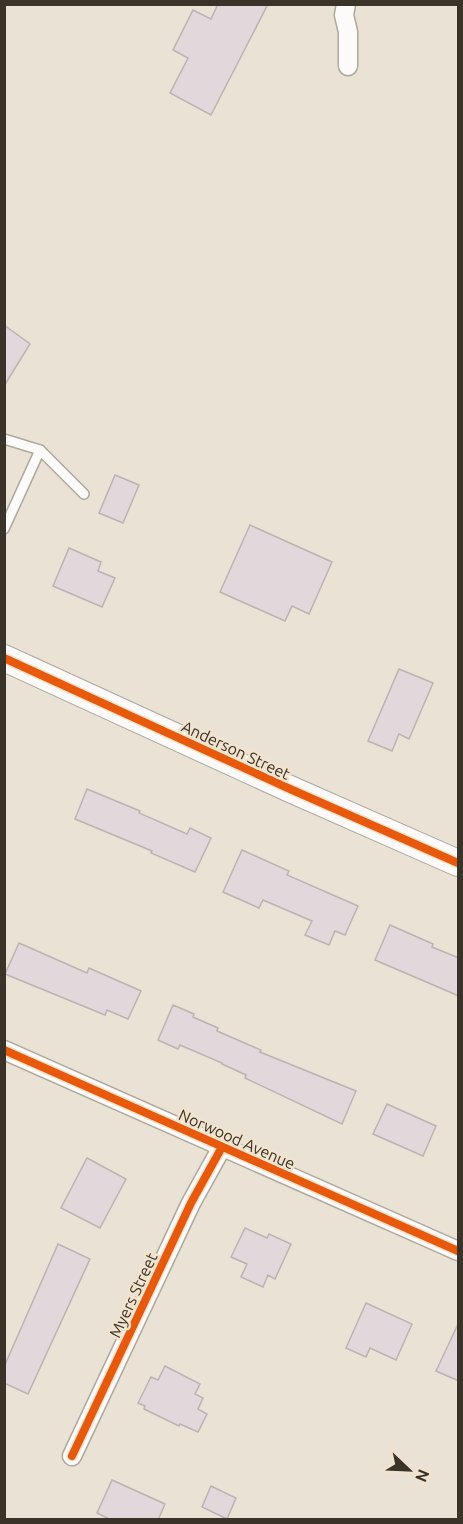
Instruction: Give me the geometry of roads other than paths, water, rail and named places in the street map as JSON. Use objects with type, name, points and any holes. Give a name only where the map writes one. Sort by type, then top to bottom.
[{"type":"street","points":[[346,4],[344,15],[349,41],[348,66]]},
{"type":"street","name":"Anderson Street","points":[[4,658],[290,789],[459,863]]},
{"type":"street","name":"Norwood Avenue","points":[[4,1050],[459,1251]]},
{"type":"street","name":"Myers Street","points":[[72,1456],[191,1203],[222,1147]]},
{"type":"lane","points":[[4,439],[40,450],[84,495]]},
{"type":"lane","points":[[4,529],[40,450]]}]
